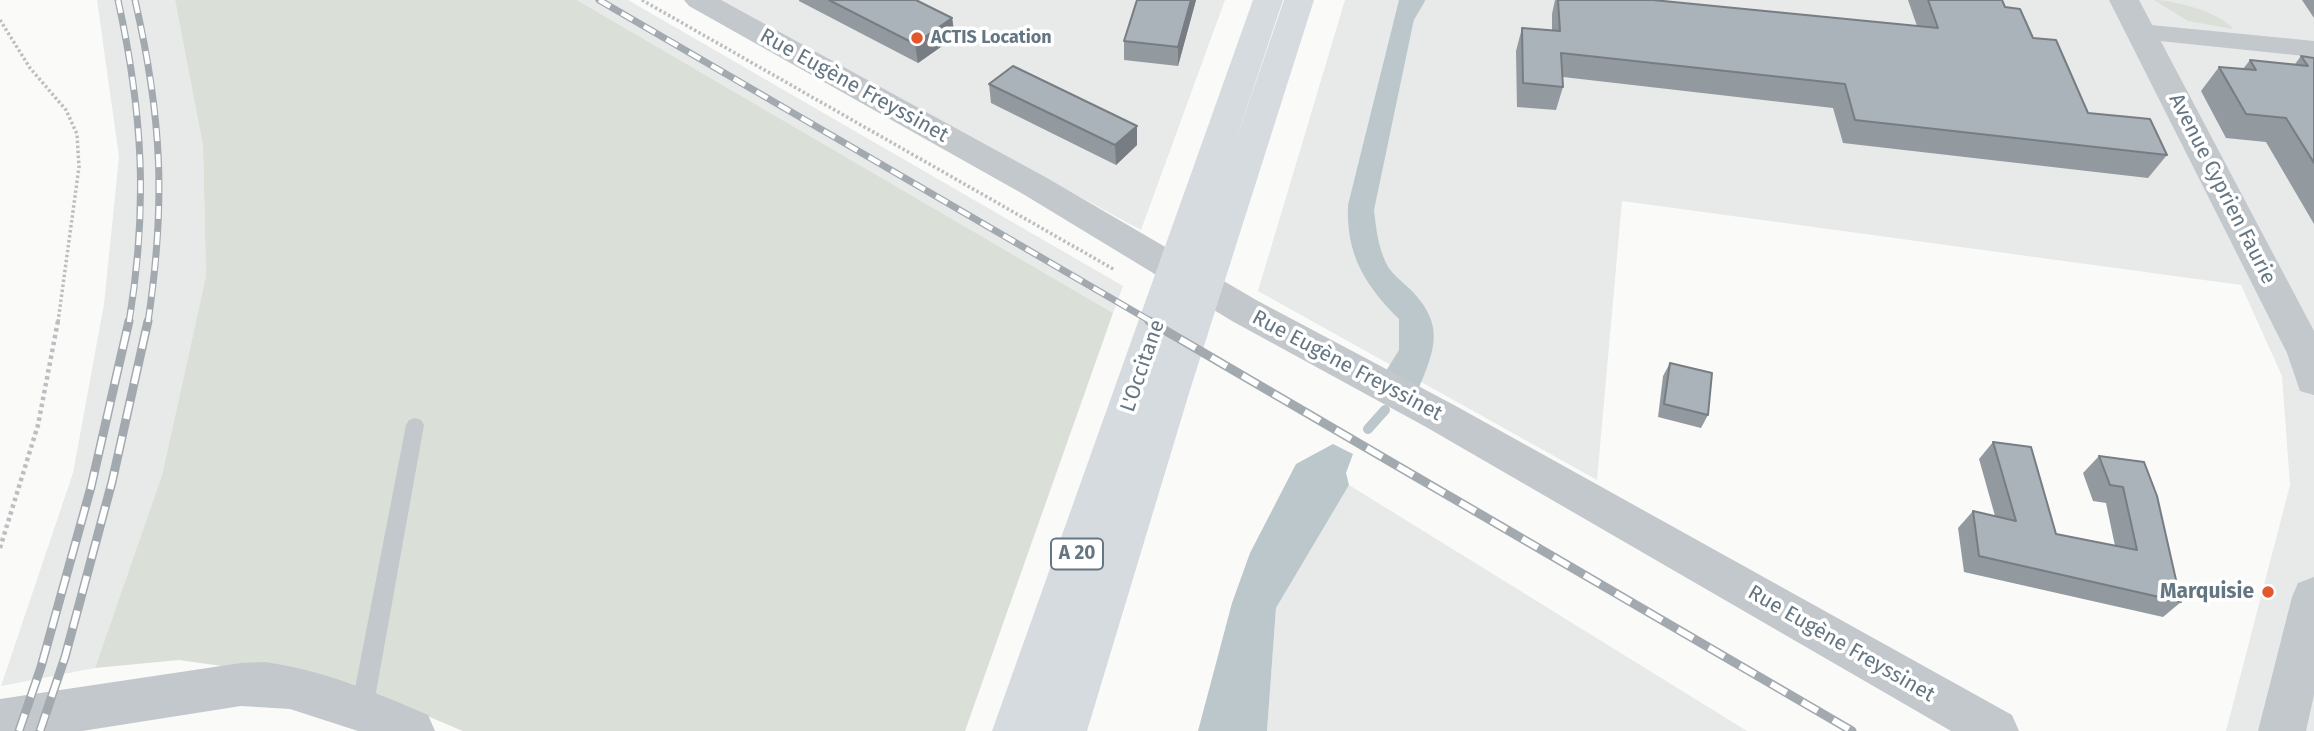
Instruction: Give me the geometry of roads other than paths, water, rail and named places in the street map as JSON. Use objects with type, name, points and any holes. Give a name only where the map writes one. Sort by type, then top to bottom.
[{"type":"highway","name":"L'Occitane","points":[[1208,225],[1268,0]]},
{"type":"highway","name":"L'Occitane","points":[[1016,731],[1154,383],[1208,225],[1299,0]]},
{"type":"highway","name":"L'Occitane","points":[[1063,731],[1154,383]]},
{"type":"street","name":"Rue Eugène Freyssinet","points":[[699,0],[1035,186],[1245,311],[1452,423],[1995,731]]},
{"type":"street","name":"Avenue Cyprien Faurie","points":[[2124,0],[2267,274],[2306,353],[2314,380]]},
{"type":"street","points":[[2141,32],[2314,49]]},
{"type":"street","points":[[2282,731],[2314,597]]},
{"type":"street","points":[[0,721],[218,689],[239,701],[411,731]]},
{"type":"lane","points":[[355,720],[415,425]]},
{"type":"waterway","points":[[1411,17],[1421,0]]},
{"type":"waterway","points":[[1368,429],[1385,410]]},
{"type":"railway","points":[[118,0],[133,82],[140,161],[139,239],[129,322]]},
{"type":"railway","points":[[135,0],[151,83],[158,160],[157,238],[148,322]]},
{"type":"railway","points":[[599,0],[1152,322]]},
{"type":"railway","points":[[19,731],[41,667],[91,487],[129,321]]},
{"type":"railway","points":[[40,731],[65,657],[112,482],[148,321]]},
{"type":"railway","points":[[1149,321],[1852,731]]},
{"type":"place","name":"ACTIS Location","points":[[917,38]]},
{"type":"place","name":"Marquisie","points":[[2268,592]]}]
